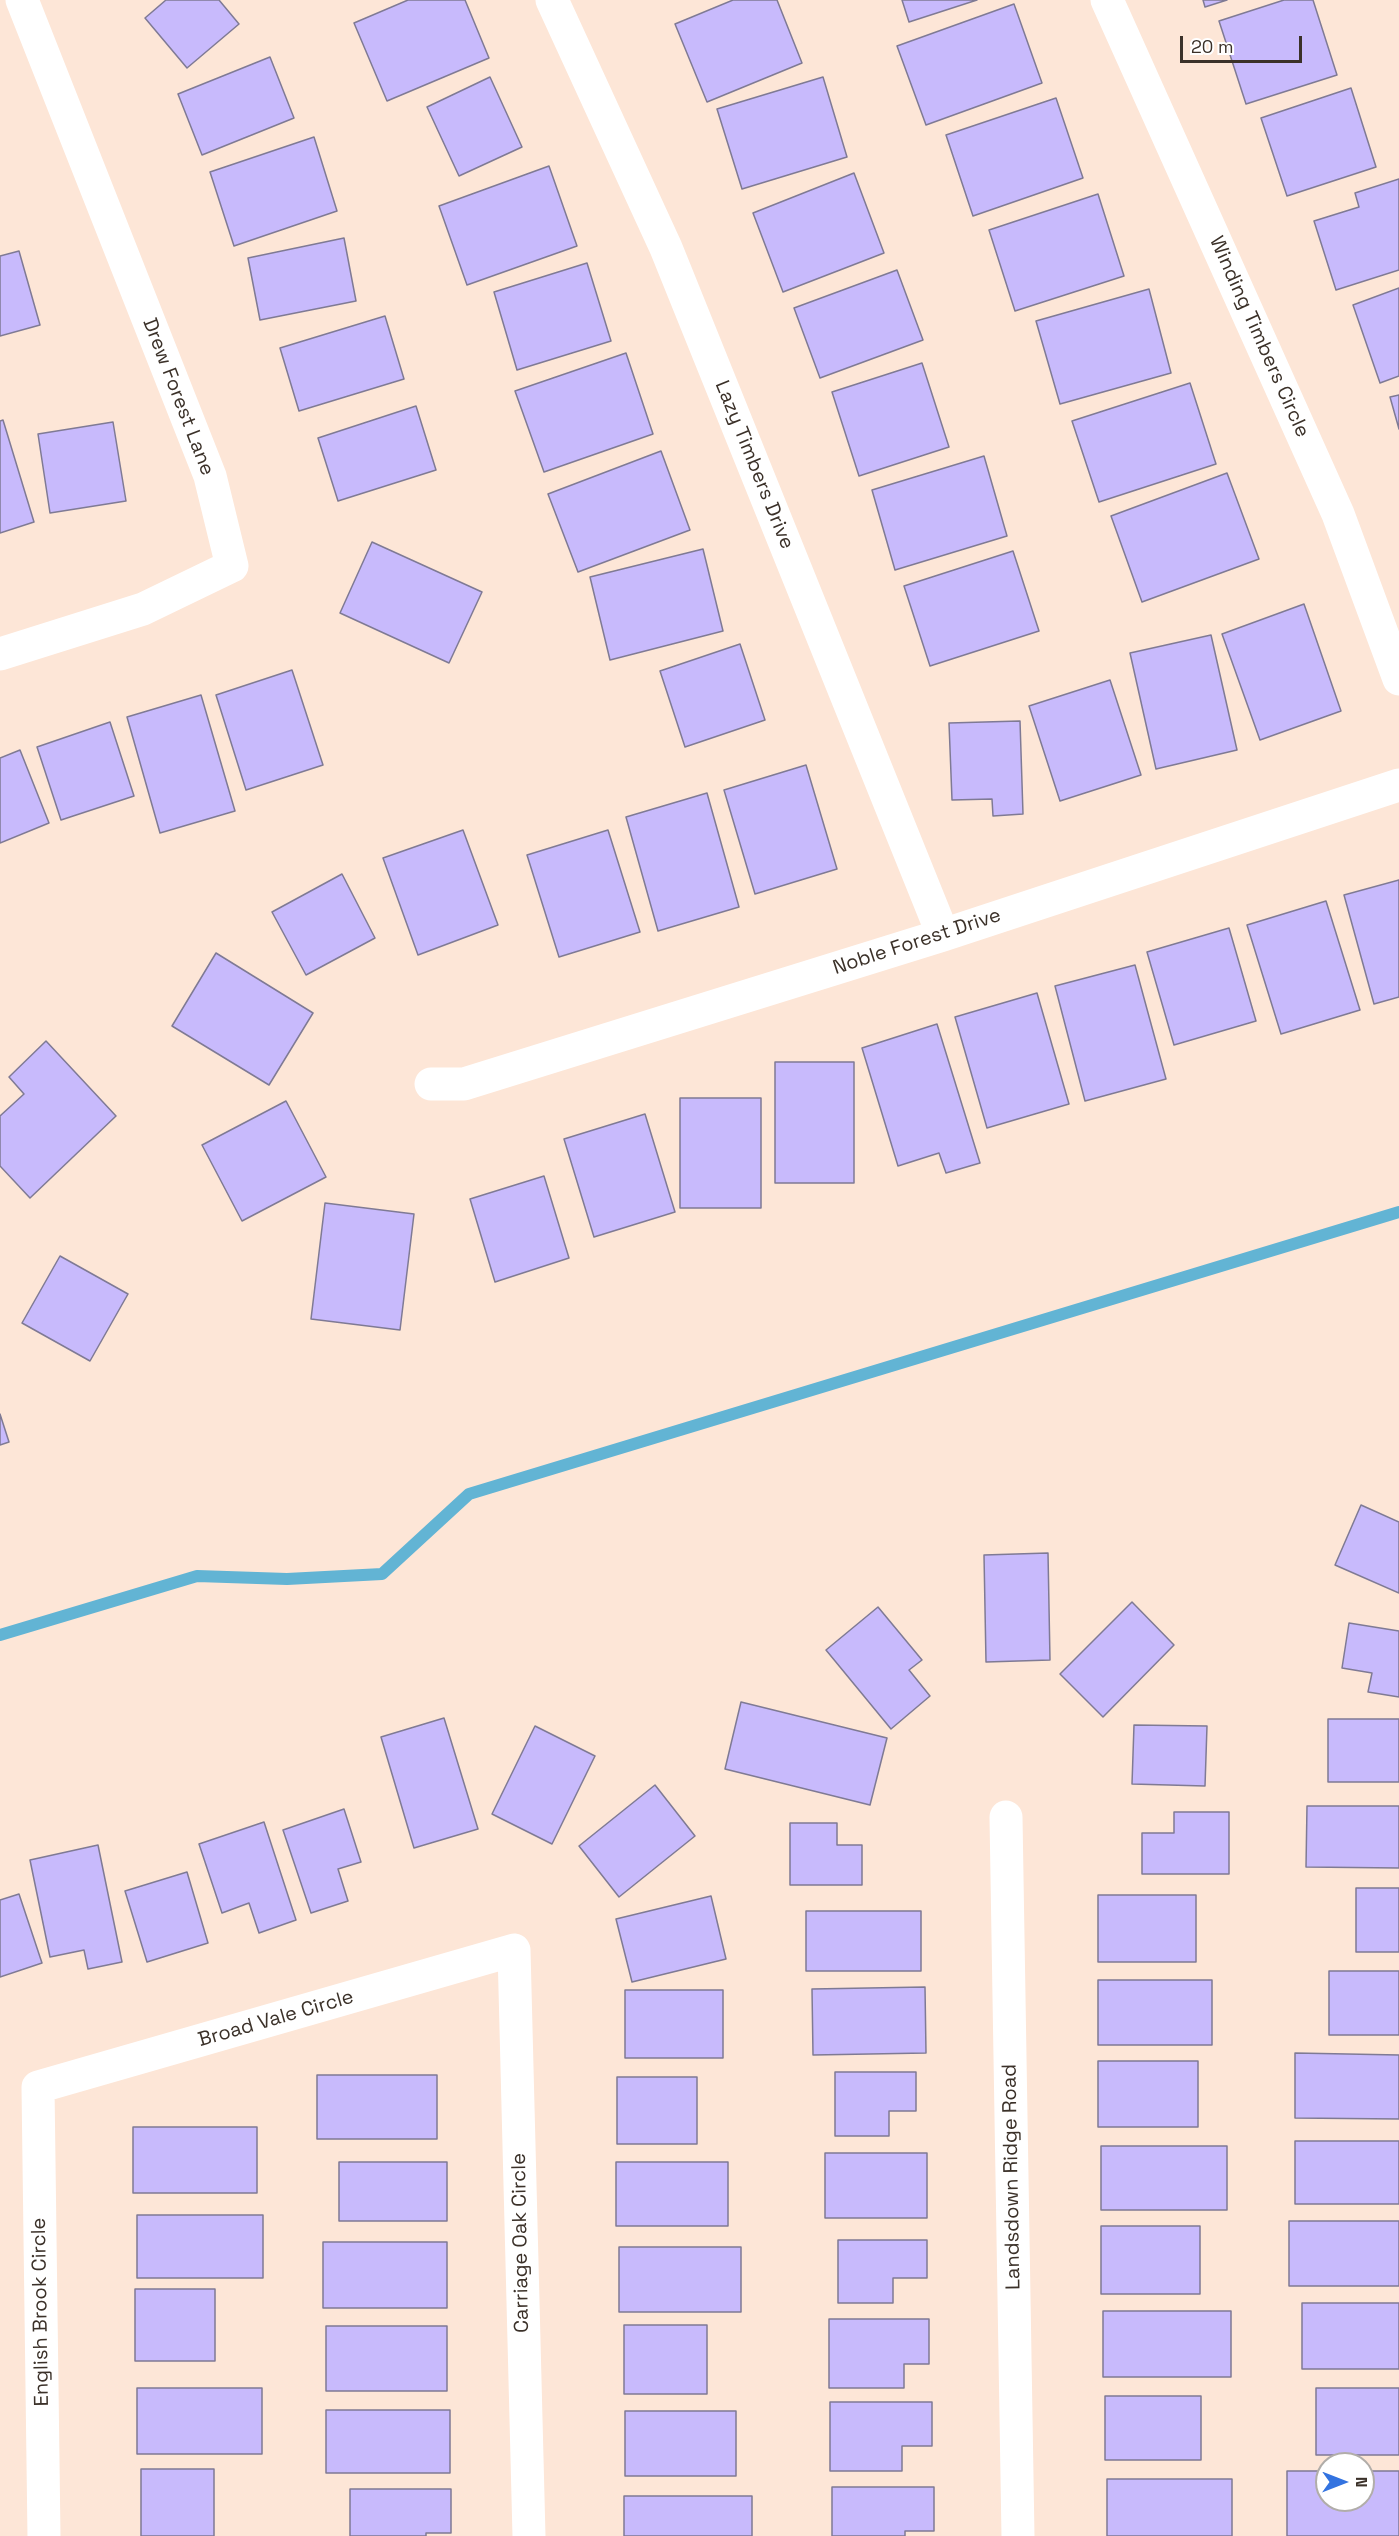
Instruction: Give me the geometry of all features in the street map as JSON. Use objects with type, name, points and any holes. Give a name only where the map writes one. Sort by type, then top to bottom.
[{"type":"street","name":"Drew Forest Lane","points":[[0,654],[143,609],[232,566],[210,476],[22,0]]},
{"type":"street","name":"Lazy Timbers Drive","points":[[552,0],[666,248],[943,935]]},
{"type":"street","name":"Winding Timbers Circle","points":[[1107,0],[1338,514],[1399,679]]},
{"type":"street","name":"Noble Forest Drive","points":[[431,1084],[464,1084],[943,935],[1399,785]]},
{"type":"street","name":"Landsdown Ridge Road","points":[[1006,1817],[1018,2536]]},
{"type":"street","name":"Broad Vale Circle","points":[[38,2087],[514,1950]]},
{"type":"street","name":"Carriage Oak Circle","points":[[514,1950],[529,2536]]},
{"type":"street","name":"English Brook Circle","points":[[38,2087],[44,2536]]},
{"type":"building","points":[[166,0],[219,0],[239,24],[187,68],[145,18]]},
{"type":"building","points":[[408,0],[465,0],[489,58],[387,101],[354,23]]},
{"type":"building","points":[[733,0],[777,0],[802,63],[707,102],[675,24]]},
{"type":"building","points":[[902,0],[977,0],[909,22]]},
{"type":"building","points":[[1203,0],[1227,0],[1205,7]]},
{"type":"building","points":[[1284,0],[1313,0],[1337,75],[1246,104],[1219,21]]},
{"type":"building","points":[[1014,4],[1042,83],[926,125],[897,46]]},
{"type":"building","points":[[270,57],[294,118],[202,155],[178,94]]},
{"type":"building","points":[[490,77],[522,147],[459,176],[427,107]]},
{"type":"building","points":[[823,77],[847,157],[742,189],[717,109]]},
{"type":"building","points":[[1351,88],[1376,167],[1287,196],[1261,118]]},
{"type":"building","points":[[1056,98],[1083,178],[973,216],[946,135]]},
{"type":"building","points":[[314,137],[337,211],[234,246],[210,172]]},
{"type":"building","points":[[549,166],[577,246],[467,285],[439,206]]},
{"type":"building","points":[[854,173],[884,253],[783,292],[753,213]]},
{"type":"building","points":[[1399,179],[1399,270],[1336,290],[1314,221],[1359,207],[1355,193]]},
{"type":"building","points":[[1098,194],[1124,276],[1015,311],[989,230]]},
{"type":"building","points":[[344,238],[356,301],[260,320],[248,258]]},
{"type":"building","points":[[19,251],[40,325],[0,336],[0,256]]},
{"type":"building","points":[[587,263],[611,341],[517,370],[494,292]]},
{"type":"building","points":[[897,270],[923,340],[820,378],[794,308]]},
{"type":"building","points":[[1399,288],[1399,376],[1380,383],[1353,305]]},
{"type":"building","points":[[1149,289],[1171,373],[1060,404],[1036,321]]},
{"type":"building","points":[[385,316],[404,379],[299,411],[280,348]]},
{"type":"building","points":[[626,353],[653,434],[544,472],[515,391]]},
{"type":"building","points":[[922,363],[949,447],[859,476],[832,392]]},
{"type":"building","points":[[1190,383],[1216,464],[1099,502],[1072,421]]},
{"type":"building","points":[[1399,395],[1399,429],[1390,397]]},
{"type":"building","points":[[416,406],[436,470],[338,501],[318,438]]},
{"type":"building","points":[[3,420],[34,522],[0,533],[0,421]]},
{"type":"building","points":[[113,422],[126,501],[50,513],[38,434]]},
{"type":"building","points":[[661,451],[690,530],[578,572],[548,494]]},
{"type":"building","points":[[984,456],[1007,536],[895,570],[872,490]]},
{"type":"building","points":[[1227,473],[1259,559],[1142,602],[1111,516]]},
{"type":"building","points":[[372,542],[482,592],[449,663],[340,613]]},
{"type":"building","points":[[703,549],[723,631],[610,660],[590,577]]},
{"type":"building","points":[[1013,551],[1039,631],[930,666],[904,586]]},
{"type":"building","points":[[1304,604],[1341,711],[1260,740],[1222,634]]},
{"type":"building","points":[[1211,635],[1237,750],[1156,769],[1130,653]]},
{"type":"building","points":[[740,644],[765,720],[685,747],[660,671]]},
{"type":"building","points":[[292,670],[323,765],[246,790],[216,695]]},
{"type":"building","points":[[1110,680],[1141,775],[1060,801],[1029,706]]},
{"type":"building","points":[[201,695],[235,811],[160,833],[127,717]]},
{"type":"building","points":[[1020,721],[1023,814],[993,816],[992,799],[952,800],[949,723]]},
{"type":"building","points":[[110,722],[134,796],[61,820],[37,747]]},
{"type":"building","points":[[20,750],[49,823],[0,843],[0,758]]},
{"type":"building","points":[[806,765],[837,869],[755,894],[724,790]]},
{"type":"building","points":[[707,793],[739,907],[658,931],[626,817]]},
{"type":"building","points":[[463,830],[498,925],[418,955],[383,858]]},
{"type":"building","points":[[608,830],[640,932],[559,957],[527,855]]},
{"type":"building","points":[[342,874],[375,938],[306,975],[272,912]]},
{"type":"building","points":[[1399,880],[1399,997],[1374,1004],[1344,895]]},
{"type":"building","points":[[1326,901],[1360,1010],[1281,1034],[1247,925]]},
{"type":"building","points":[[1229,928],[1256,1021],[1174,1045],[1147,952]]},
{"type":"building","points":[[216,953],[313,1013],[269,1085],[172,1026]]},
{"type":"building","points":[[1135,965],[1166,1079],[1085,1101],[1055,986]]},
{"type":"building","points":[[1037,993],[1069,1104],[987,1128],[955,1017]]},
{"type":"building","points":[[937,1024],[980,1163],[946,1173],[939,1153],[898,1166],[862,1048]]},
{"type":"building","points":[[46,1041],[116,1116],[30,1198],[0,1166],[0,1116],[24,1094],[9,1077]]},
{"type":"building","points":[[775,1062],[854,1062],[854,1183],[775,1183]]},
{"type":"building","points":[[680,1098],[761,1098],[761,1208],[680,1208]]},
{"type":"building","points":[[286,1101],[326,1177],[242,1221],[202,1145]]},
{"type":"building","points":[[645,1114],[675,1212],[594,1237],[564,1139]]},
{"type":"building","points":[[544,1176],[569,1258],[495,1282],[470,1199]]},
{"type":"building","points":[[325,1203],[414,1214],[400,1330],[311,1319]]},
{"type":"building","points":[[60,1256],[128,1294],[90,1361],[22,1323]]},
{"type":"building","points":[[0,1414],[9,1442],[0,1445]]},
{"type":"building","points":[[1361,1505],[1399,1522],[1399,1593],[1335,1565]]},
{"type":"building","points":[[1048,1553],[1050,1660],[986,1662],[984,1555]]},
{"type":"building","points":[[1132,1602],[1174,1645],[1103,1717],[1060,1674]]},
{"type":"building","points":[[878,1607],[922,1660],[909,1670],[930,1696],[891,1729],[826,1650]]},
{"type":"building","points":[[1349,1623],[1399,1631],[1399,1697],[1368,1692],[1372,1673],[1342,1668]]},
{"type":"building","points":[[741,1702],[887,1738],[870,1805],[725,1769]]},
{"type":"building","points":[[444,1718],[478,1829],[414,1848],[381,1737]]},
{"type":"building","points":[[1328,1719],[1399,1719],[1399,1782],[1328,1782]]},
{"type":"building","points":[[1134,1725],[1207,1726],[1205,1786],[1132,1784]]},
{"type":"building","points":[[535,1726],[595,1756],[552,1844],[492,1814]]},
{"type":"building","points":[[655,1785],[695,1836],[619,1897],[579,1846]]},
{"type":"building","points":[[1307,1806],[1399,1806],[1399,1868],[1306,1867]]},
{"type":"building","points":[[344,1809],[361,1862],[338,1869],[348,1901],[311,1913],[283,1830]]},
{"type":"building","points":[[1174,1812],[1229,1812],[1229,1874],[1142,1874],[1142,1833],[1174,1833]]},
{"type":"building","points":[[264,1822],[296,1920],[259,1933],[249,1903],[222,1913],[199,1844]]},
{"type":"building","points":[[790,1823],[837,1823],[837,1845],[862,1845],[862,1885],[790,1885]]},
{"type":"building","points":[[98,1845],[122,1962],[88,1969],[84,1950],[50,1957],[30,1860]]},
{"type":"building","points":[[187,1872],[208,1943],[147,1962],[125,1891]]},
{"type":"building","points":[[1356,1888],[1399,1888],[1399,1952],[1356,1952]]},
{"type":"building","points":[[19,1894],[42,1963],[0,1977],[0,1900]]},
{"type":"building","points":[[1098,1895],[1196,1895],[1196,1962],[1098,1962]]},
{"type":"building","points":[[711,1896],[726,1959],[632,1982],[616,1919]]},
{"type":"building","points":[[806,1911],[921,1911],[921,1971],[806,1971]]},
{"type":"building","points":[[1329,1971],[1399,1971],[1399,2035],[1329,2035]]},
{"type":"building","points":[[1098,1980],[1212,1980],[1212,2045],[1098,2045]]},
{"type":"building","points":[[925,1987],[926,2053],[813,2055],[812,1989]]},
{"type":"building","points":[[625,1990],[723,1990],[723,2058],[625,2058]]},
{"type":"building","points":[[1295,2053],[1399,2055],[1399,2119],[1295,2118]]},
{"type":"building","points":[[1098,2061],[1198,2061],[1198,2127],[1098,2127]]},
{"type":"building","points":[[835,2072],[916,2072],[916,2111],[889,2111],[889,2136],[835,2136]]},
{"type":"building","points":[[317,2075],[437,2075],[437,2139],[317,2139]]},
{"type":"building","points":[[617,2077],[697,2077],[697,2144],[617,2144]]},
{"type":"building","points":[[133,2127],[257,2127],[257,2193],[133,2193]]},
{"type":"building","points":[[1295,2141],[1399,2141],[1399,2204],[1295,2204]]},
{"type":"building","points":[[1101,2146],[1227,2146],[1227,2210],[1101,2210]]},
{"type":"building","points":[[825,2153],[927,2153],[927,2218],[825,2218]]},
{"type":"building","points":[[339,2162],[447,2162],[447,2221],[339,2221]]},
{"type":"building","points":[[616,2162],[728,2162],[728,2226],[616,2226]]},
{"type":"building","points":[[137,2215],[263,2215],[263,2278],[137,2278]]},
{"type":"building","points":[[1289,2221],[1399,2221],[1399,2286],[1289,2286]]},
{"type":"building","points":[[1101,2226],[1200,2226],[1200,2294],[1101,2294]]},
{"type":"building","points":[[838,2240],[927,2240],[927,2278],[893,2278],[893,2303],[838,2303]]},
{"type":"building","points":[[323,2242],[447,2242],[447,2308],[323,2308]]},
{"type":"building","points":[[619,2247],[741,2247],[741,2312],[619,2312]]},
{"type":"building","points":[[135,2289],[215,2289],[215,2361],[135,2361]]},
{"type":"building","points":[[1302,2303],[1399,2303],[1399,2369],[1302,2369]]},
{"type":"building","points":[[1103,2311],[1231,2311],[1231,2377],[1103,2377]]},
{"type":"building","points":[[829,2319],[929,2319],[929,2364],[904,2364],[904,2388],[829,2388]]},
{"type":"building","points":[[624,2325],[707,2325],[707,2394],[624,2394]]},
{"type":"building","points":[[326,2326],[447,2326],[447,2391],[326,2391]]},
{"type":"building","points":[[137,2388],[262,2388],[262,2454],[137,2454]]},
{"type":"building","points":[[1316,2388],[1399,2388],[1399,2455],[1375,2455],[1375,2452],[1316,2452]]},
{"type":"building","points":[[1105,2396],[1201,2396],[1201,2460],[1105,2460]]},
{"type":"building","points":[[830,2402],[932,2402],[932,2446],[902,2446],[902,2471],[830,2471]]},
{"type":"building","points":[[326,2410],[450,2410],[450,2473],[326,2473]]},
{"type":"building","points":[[625,2411],[736,2411],[736,2476],[625,2476]]},
{"type":"building","points":[[141,2469],[214,2469],[214,2536],[141,2536]]},
{"type":"building","points":[[1287,2471],[1315,2471],[1315,2512],[1375,2512],[1375,2471],[1399,2471],[1399,2536],[1287,2536]]},
{"type":"building","points":[[1107,2479],[1232,2479],[1232,2536],[1107,2536]]},
{"type":"building","points":[[832,2487],[934,2487],[934,2531],[905,2531],[905,2536],[832,2536]]},
{"type":"building","points":[[350,2489],[451,2489],[451,2533],[426,2533],[426,2536],[350,2536]]},
{"type":"building","points":[[624,2496],[752,2496],[752,2536],[624,2536]]},
{"type":"waterway","points":[[0,1635],[197,1576],[287,1579],[382,1574],[469,1494],[1399,1212]]}]
